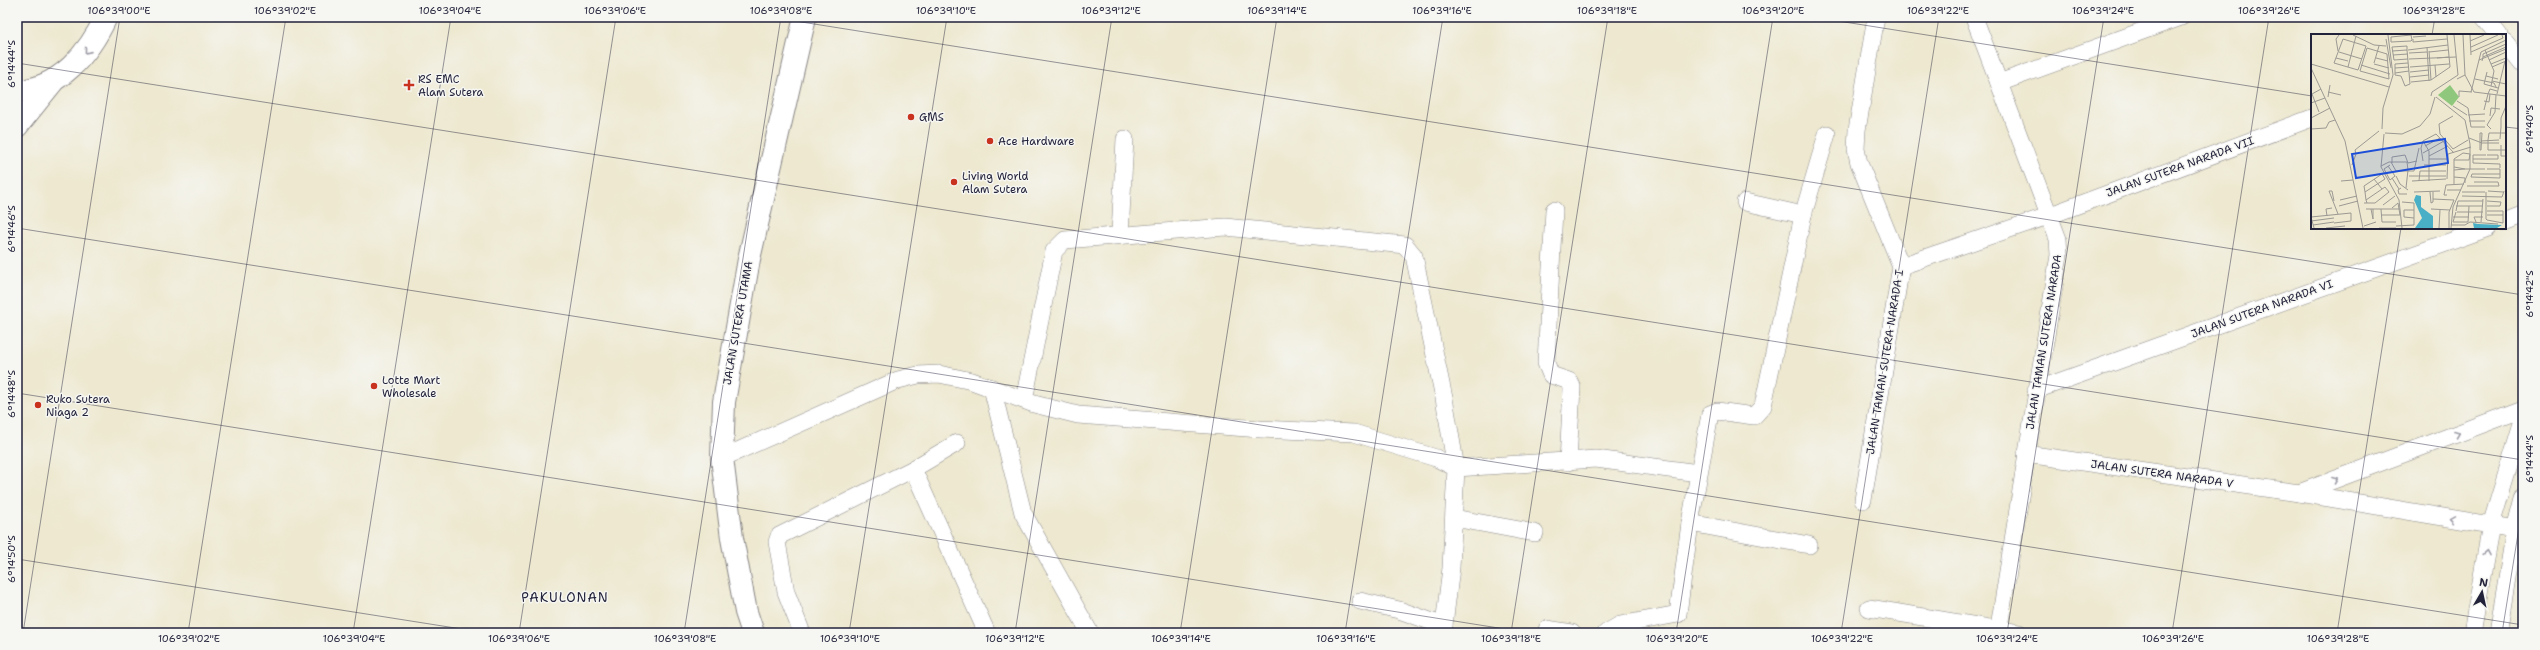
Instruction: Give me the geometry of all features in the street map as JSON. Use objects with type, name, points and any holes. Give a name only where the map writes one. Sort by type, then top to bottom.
[{"type":"street","points":[[17,126],[55,79],[77,62],[95,41],[106,17]]},
{"type":"street","name":"JALAN SUTERA UTAMA","points":[[753,633],[746,612],[732,538],[722,458],[724,402],[749,259],[805,17]]},
{"type":"street","name":"JALAN TAMAN SUTERA NARADA I","points":[[1863,500],[1901,266],[1859,163],[1856,149],[1857,130],[1876,17]]},
{"type":"street","name":"JALAN TAMAN SUTERA NARADA","points":[[1974,17],[2048,216],[2058,239],[2059,255],[2036,390],[1999,632]]},
{"type":"street","points":[[1999,84],[2181,17]]},
{"type":"street","points":[[2484,17],[2497,34]]},
{"type":"street","points":[[2506,45],[2523,65]]},
{"type":"street","points":[[17,91],[55,79]]},
{"type":"street","name":"JALAN SUTERA NARADA VII","points":[[1901,266],[2048,216],[2311,118]]},
{"type":"street","points":[[1606,633],[1620,625],[1678,614],[1698,473],[1710,414],[1717,411],[1754,416],[1763,406],[1803,215],[1827,134]]},
{"type":"street","points":[[1120,234],[1124,139]]},
{"type":"street","points":[[1745,202],[1803,215]]},
{"type":"street","points":[[1554,210],[1546,363],[1552,374],[1569,380],[1572,387],[1568,462]]},
{"type":"street","points":[[2506,222],[2523,215]]},
{"type":"street","points":[[1024,400],[1054,251],[1065,240],[1120,234],[1225,227],[1405,245],[1414,256],[1444,398],[1456,468],[1454,518],[1443,629],[1399,610],[1360,601]]},
{"type":"street","name":"JALAN SUTERA NARADA VI","points":[[2036,390],[2485,229]]},
{"type":"street","points":[[722,458],[898,380],[918,375],[939,374],[992,388],[1024,400],[1078,415],[1260,429],[1354,433],[1436,458],[1456,468],[1615,461],[1698,473]]},
{"type":"street","points":[[992,388],[1022,513],[1090,633]]},
{"type":"street","name":"JALAN SUTERA NARADA V","points":[[2299,494],[2523,408]]},
{"type":"street","points":[[2472,633],[2491,525],[2523,420]]},
{"type":"street","points":[[802,633],[786,592],[777,542],[779,536],[913,469],[957,443]]},
{"type":"street","name":"JALAN SUTERA NARADA V","points":[[2026,454],[2299,494],[2515,529]]},
{"type":"street","points":[[913,469],[987,633]]},
{"type":"street","points":[[2498,633],[2515,529],[2523,498]]},
{"type":"street","points":[[1454,518],[1535,533]]},
{"type":"street","points":[[1690,523],[1809,546]]},
{"type":"street","points":[[1869,608],[1999,632],[2019,633]]},
{"type":"street","points":[[1546,630],[1572,633]]},
{"type":"place","name":"RS EMC Alam Sutera","points":[[409,85]]},
{"type":"place","name":"GMS","points":[[911,117]]},
{"type":"place","name":"Ace Hardware","points":[[990,141]]},
{"type":"place","name":"Living World Alam Sutera","points":[[954,182]]},
{"type":"place","name":"Lotte Mart Wholesale","points":[[374,386]]},
{"type":"place","name":"Ruko Sutera Niaga 2","points":[[38,405]]},
{"type":"district","name":"PAKULONAN","points":[[565,597]]}]
